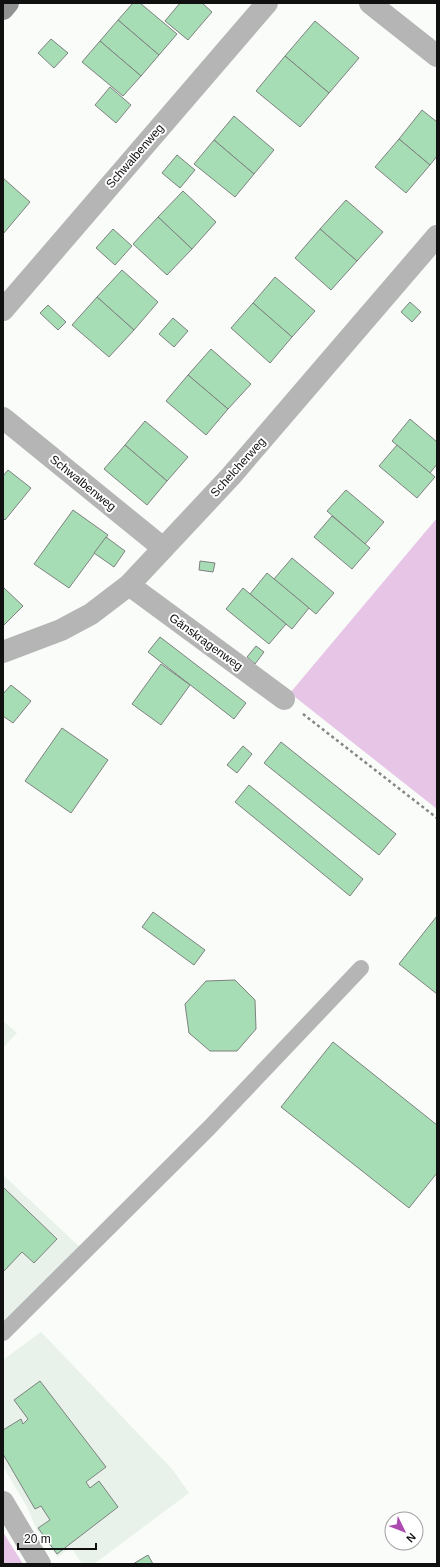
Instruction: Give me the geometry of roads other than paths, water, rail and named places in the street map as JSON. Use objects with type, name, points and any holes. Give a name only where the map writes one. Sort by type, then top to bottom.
[{"type":"main road","points":[[3,9],[8,3]]},
{"type":"street","name":"Schwalbenweg","points":[[3,310],[267,3]]},
{"type":"street","points":[[370,3],[437,56]]},
{"type":"street","name":"Schelcherweg","points":[[3,652],[61,630],[91,614],[129,585],[231,476],[437,236]]},
{"type":"street","name":"Schwalbenweg","points":[[3,418],[163,548]]},
{"type":"street","name":"Gänskragenweg","points":[[129,585],[284,699]]},
{"type":"street","points":[[3,1502],[40,1564]]},
{"type":"lane","points":[[3,1333],[209,1128],[361,968]]}]
